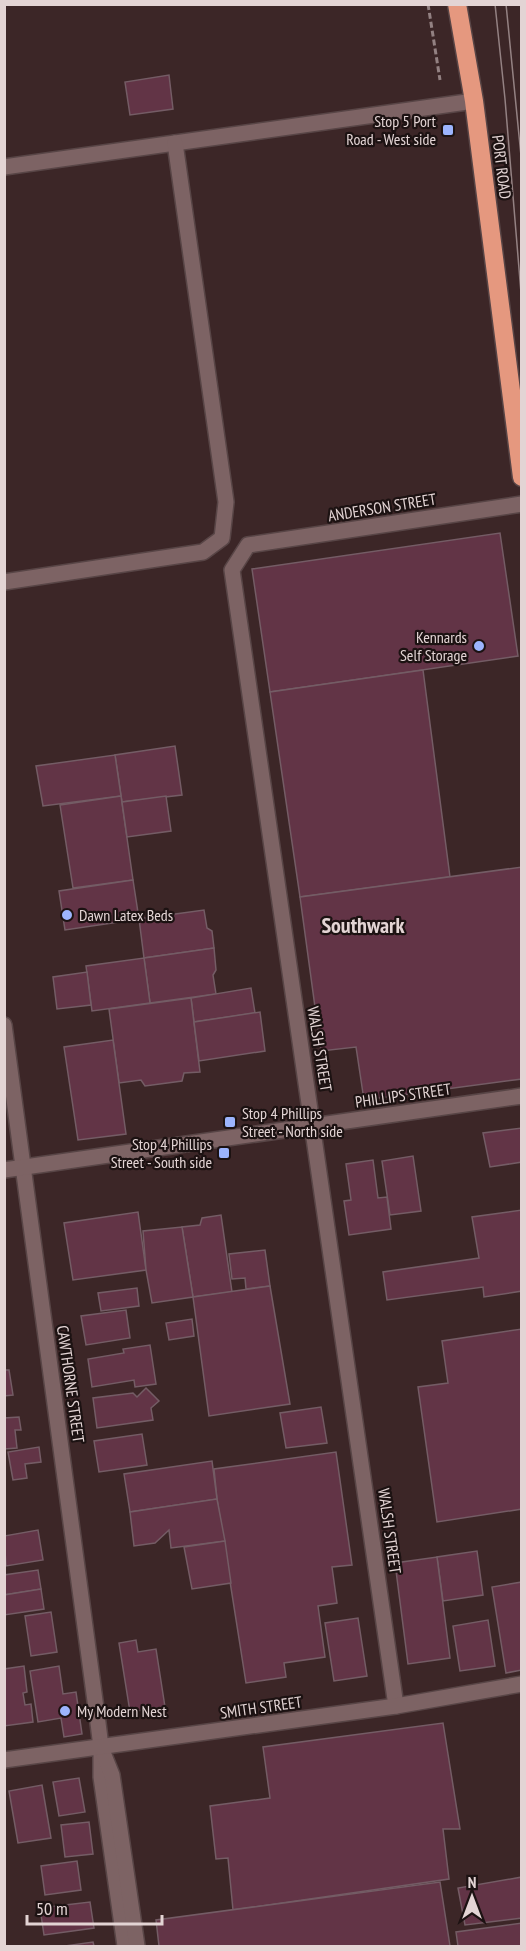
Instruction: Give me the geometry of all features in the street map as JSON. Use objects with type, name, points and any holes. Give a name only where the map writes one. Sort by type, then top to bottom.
[{"type":"highway","name":"PORT ROAD","points":[[457,4],[474,101],[522,477]]},
{"type":"street","points":[[4,167],[474,101]]},
{"type":"street","points":[[4,582],[203,552],[222,538],[226,502],[175,143]]},
{"type":"street","name":"ANDERSON STREET","points":[[248,545],[522,504]]},
{"type":"street","name":"WALSH STREET","points":[[248,545],[232,570],[396,1706]]},
{"type":"street","name":"CAWTHORNE STREET","points":[[4,1025],[101,1747],[101,1777],[125,1947]]},
{"type":"street","name":"PHILLIPS STREET","points":[[4,1170],[522,1096]]},
{"type":"street","name":"SMITH STREET","points":[[4,1760],[396,1706],[522,1684]]},
{"type":"street","name":"CAWTHORNE STREET","points":[[101,1747],[112,1775],[137,1947]]},
{"type":"path","points":[[428,4],[440,80]]},
{"type":"building","points":[[169,75],[173,109],[130,115],[125,82]]},
{"type":"building","points":[[500,533],[518,656],[270,692],[252,569]]},
{"type":"building","points":[[423,670],[450,877],[300,897],[270,692]]},
{"type":"building","points":[[175,746],[182,795],[122,802],[115,755]]},
{"type":"building","points":[[115,755],[121,796],[43,806],[36,766]]},
{"type":"building","points":[[121,796],[133,880],[73,888],[60,805]]},
{"type":"building","points":[[166,796],[171,831],[127,837],[122,802]]},
{"type":"building","points":[[522,867],[522,1079],[364,1100],[356,1047],[321,1051],[300,897]]},
{"type":"building","points":[[133,880],[139,919],[65,930],[59,891]]},
{"type":"building","points":[[204,910],[207,928],[212,931],[214,948],[144,958],[139,919]]},
{"type":"building","points":[[214,948],[216,970],[213,975],[216,994],[150,1003],[144,958]]},
{"type":"building","points":[[144,958],[150,1003],[92,1011],[86,966]]},
{"type":"building","points":[[87,972],[91,1005],[57,1009],[53,977]]},
{"type":"building","points":[[251,988],[255,1013],[194,1022],[191,998]]},
{"type":"building","points":[[191,998],[200,1072],[184,1073],[182,1081],[145,1086],[141,1080],[119,1083],[109,1009]]},
{"type":"building","points":[[260,1012],[265,1051],[199,1061],[194,1022]]},
{"type":"building","points":[[113,1040],[126,1134],[78,1140],[64,1047]]},
{"type":"building","points":[[522,1128],[522,1162],[490,1167],[483,1133]]},
{"type":"building","points":[[413,1156],[421,1211],[390,1215],[382,1161]]},
{"type":"building","points":[[373,1160],[378,1198],[387,1197],[391,1229],[349,1235],[344,1201],[351,1200],[346,1164]]},
{"type":"building","points":[[522,1210],[522,1291],[484,1297],[483,1287],[387,1300],[383,1272],[479,1258],[472,1217]]},
{"type":"building","points":[[138,1212],[146,1270],[73,1280],[64,1223]]},
{"type":"building","points":[[221,1215],[232,1292],[193,1297],[182,1227],[200,1225],[202,1218]]},
{"type":"building","points":[[182,1227],[193,1297],[152,1303],[146,1270],[143,1231]]},
{"type":"building","points":[[265,1250],[270,1286],[246,1289],[245,1278],[232,1279],[229,1254]]},
{"type":"building","points":[[270,1286],[290,1404],[209,1416],[193,1297]]},
{"type":"building","points":[[137,1288],[139,1306],[101,1311],[98,1293]]},
{"type":"building","points":[[126,1310],[130,1338],[86,1345],[81,1316]]},
{"type":"building","points":[[192,1319],[194,1336],[169,1340],[166,1323]]},
{"type":"building","points":[[522,1329],[522,1509],[437,1522],[418,1387],[448,1383],[442,1341]]},
{"type":"building","points":[[150,1345],[156,1384],[135,1387],[134,1380],[92,1387],[88,1359],[124,1353],[123,1349]]},
{"type":"building","points":[[4,1370],[9,1370],[13,1395],[4,1396]]},
{"type":"building","points":[[146,1388],[159,1401],[151,1408],[153,1420],[97,1428],[93,1398],[133,1393],[137,1397]]},
{"type":"building","points":[[321,1407],[327,1443],[286,1448],[280,1413]]},
{"type":"building","points":[[19,1417],[21,1430],[15,1430],[17,1448],[4,1449],[4,1418]]},
{"type":"building","points":[[142,1434],[147,1465],[99,1472],[94,1441]]},
{"type":"building","points":[[39,1447],[41,1462],[25,1464],[27,1478],[13,1480],[8,1452]]},
{"type":"building","points":[[336,1452],[352,1565],[332,1567],[337,1603],[318,1606],[325,1657],[284,1663],[286,1677],[246,1683],[214,1469]]},
{"type":"building","points":[[212,1461],[217,1499],[130,1512],[124,1474]]},
{"type":"building","points":[[217,1499],[225,1541],[171,1548],[169,1530],[155,1543],[134,1546],[130,1512]]},
{"type":"building","points":[[38,1530],[43,1560],[6,1566],[4,1536]]},
{"type":"building","points":[[225,1541],[231,1583],[192,1589],[184,1547]]},
{"type":"building","points":[[477,1551],[483,1595],[443,1601],[437,1557]]},
{"type":"building","points":[[437,1557],[450,1658],[408,1664],[395,1563]]},
{"type":"building","points":[[38,1570],[41,1589],[4,1595],[4,1575]]},
{"type":"building","points":[[522,1582],[522,1670],[506,1673],[492,1587]]},
{"type":"building","points":[[41,1589],[44,1609],[4,1615],[4,1595]]},
{"type":"building","points":[[51,1612],[57,1652],[31,1656],[25,1616]]},
{"type":"building","points":[[358,1618],[367,1676],[334,1681],[325,1623]]},
{"type":"building","points":[[488,1620],[495,1666],[460,1671],[453,1626]]},
{"type":"building","points":[[136,1640],[138,1652],[156,1649],[165,1707],[130,1712],[119,1643]]},
{"type":"building","points":[[24,1666],[27,1692],[23,1693],[25,1705],[31,1704],[33,1722],[4,1726],[4,1669]]},
{"type":"building","points":[[59,1666],[63,1694],[76,1692],[82,1734],[64,1737],[61,1718],[38,1722],[30,1671]]},
{"type":"building","points":[[443,1723],[460,1829],[443,1829],[449,1879],[233,1910],[228,1858],[216,1859],[210,1806],[270,1798],[263,1747]]},
{"type":"building","points":[[79,1778],[85,1812],[59,1816],[53,1782]]},
{"type":"building","points":[[42,1785],[51,1838],[18,1843],[9,1791]]},
{"type":"building","points":[[89,1822],[93,1854],[65,1857],[61,1825]]},
{"type":"building","points":[[77,1861],[81,1890],[45,1895],[41,1866]]},
{"type":"building","points":[[522,1877],[522,1918],[465,1925],[458,1888]]},
{"type":"building","points":[[440,1882],[450,1946],[159,1946],[156,1920]]},
{"type":"building","points":[[90,1902],[94,1928],[44,1935],[40,1908]]},
{"type":"building","points":[[522,1923],[522,1946],[458,1946],[456,1932]]},
{"type":"building","points":[[93,1942],[94,1946],[65,1946]]},
{"type":"tram line","points":[[495,4],[522,305]]},
{"type":"tram line","points":[[506,4],[522,166]]},
{"type":"place","name":"Stop 5 Port Road - West side","points":[[448,130]]},
{"type":"place","name":"Kennards Self Storage","points":[[479,646]]},
{"type":"place","name":"Dawn Latex Beds","points":[[67,915]]},
{"type":"place","name":"Stop 4 Phillips Street - North side","points":[[230,1122]]},
{"type":"place","name":"Stop 4 Phillips Street - South side","points":[[224,1153]]},
{"type":"place","name":"My Modern Nest","points":[[65,1711]]},
{"type":"district","name":"Southwark","points":[[363,925]]}]
